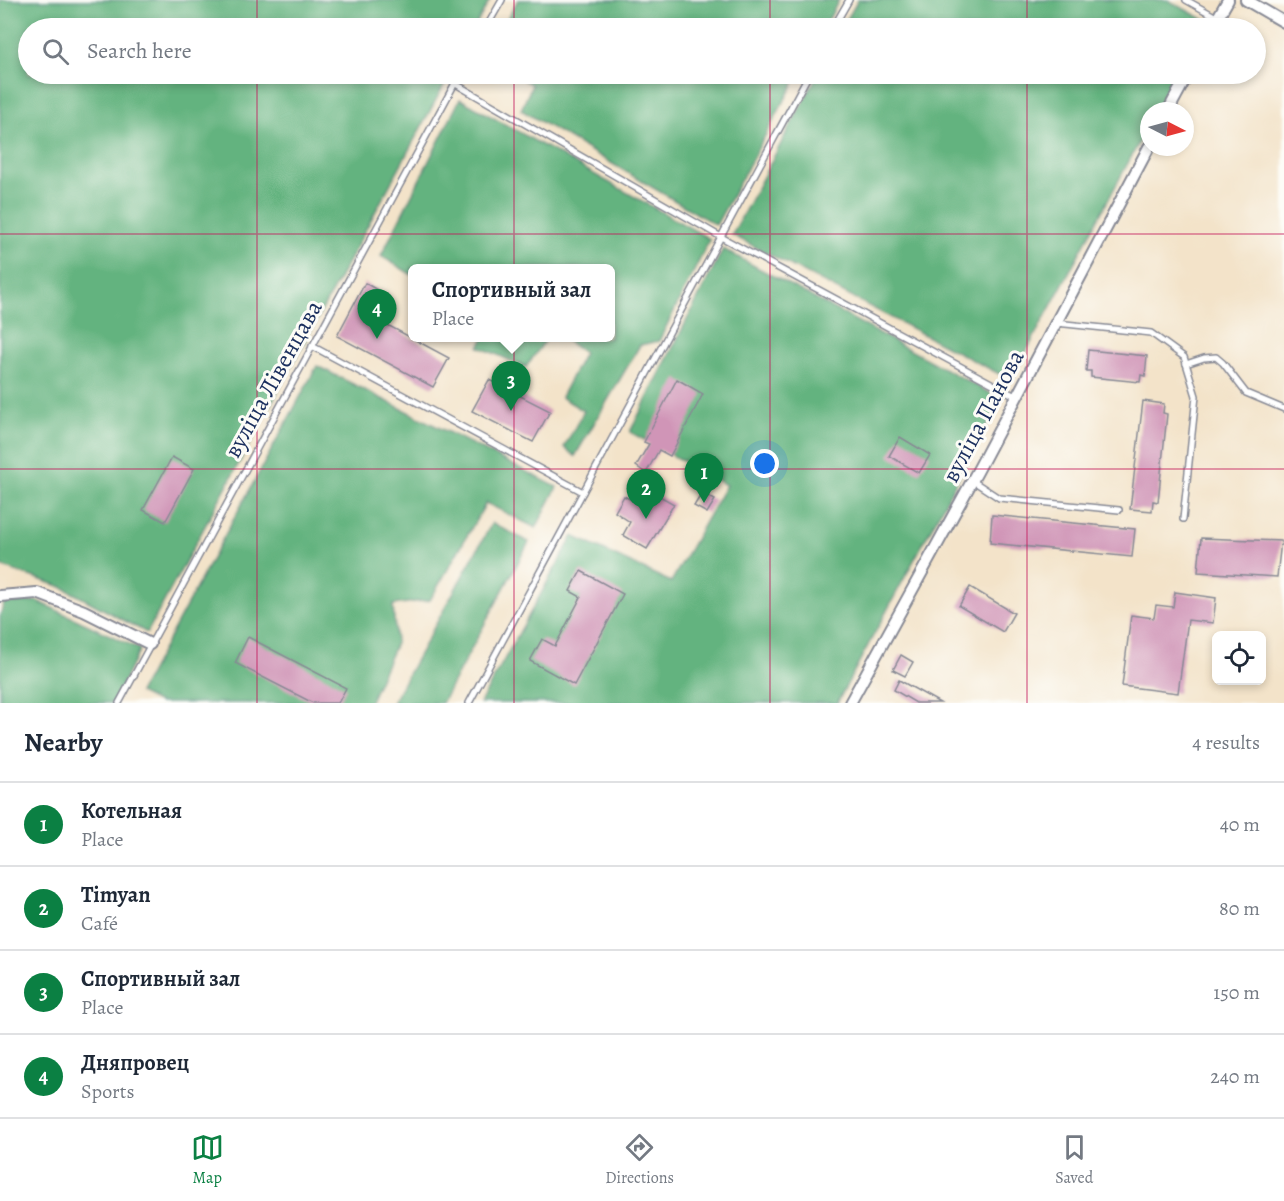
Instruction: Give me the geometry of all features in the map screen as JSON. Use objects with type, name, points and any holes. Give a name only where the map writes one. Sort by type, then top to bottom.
[{"type":"street","points":[[1218,18],[1228,0]]},
{"type":"street","points":[[1246,0],[1284,22]]},
{"type":"street","points":[[1173,102],[1183,84]]},
{"type":"street","name":"вуліца Панова","points":[[850,703],[973,481],[1144,156]]},
{"type":"street","points":[[0,596],[37,593],[84,610],[150,644]]},
{"type":"lane","points":[[492,18],[502,0]]},
{"type":"lane","points":[[839,18],[849,0]]},
{"type":"lane","points":[[1186,0],[1218,18]]},
{"type":"lane","name":"вуліца Лівенцава","points":[[119,703],[453,84]]},
{"type":"lane","points":[[456,84],[721,237],[1017,397]]},
{"type":"lane","points":[[469,703],[804,84]]},
{"type":"lane","points":[[1056,323],[1151,333],[1184,357],[1196,396],[1183,519]]},
{"type":"lane","points":[[312,346],[583,492]]},
{"type":"lane","points":[[1186,364],[1216,357],[1246,393],[1284,409]]},
{"type":"lane","points":[[973,481],[999,498],[1119,510]]},
{"type":"green space","points":[[0,0],[490,0],[480,18],[18,18],[18,84],[445,84],[147,633],[62,587],[0,566]]},
{"type":"green space","points":[[518,0],[839,0],[829,18],[508,18]]},
{"type":"green space","points":[[858,0],[1168,0],[1201,18],[848,18]]},
{"type":"green space","points":[[530,84],[794,84],[716,225],[521,110]]},
{"type":"green space","points":[[813,84],[1171,84],[1161,102],[1140,102],[1140,141],[1011,380],[732,235]]},
{"type":"green space","points":[[460,99],[710,239],[659,341],[640,345],[575,456],[564,447],[584,411],[561,397],[584,353],[569,342],[615,342],[615,264],[408,264],[408,273],[381,256]]},
{"type":"green space","points":[[723,249],[1001,399],[837,703],[480,703],[573,536],[671,582],[726,485],[630,432]]},
{"type":"green space","points":[[482,342],[544,342],[526,367],[479,347]]},
{"type":"green space","points":[[317,366],[557,487],[536,528],[486,503],[430,600],[393,605],[396,643],[369,703],[159,703],[139,693]]},
{"type":"green space","points":[[492,523],[529,542],[442,703],[392,703]]},
{"type":"green space","points":[[37,601],[140,649],[113,703],[0,703],[0,616],[4,603]]},
{"type":"building","points":[[365,283],[388,296],[376,319],[408,336],[408,342],[419,342],[449,358],[433,387],[337,336]]},
{"type":"building","points":[[1088,350],[1147,356],[1145,376],[1141,375],[1140,382],[1091,377],[1091,371],[1086,371]]},
{"type":"building","points":[[677,379],[703,394],[670,456],[659,450],[646,473],[636,466],[649,444],[644,442]]},
{"type":"building","points":[[489,380],[550,411],[533,442],[472,411]]},
{"type":"building","points":[[1143,401],[1164,404],[1163,413],[1167,414],[1158,502],[1153,501],[1152,511],[1130,509]]},
{"type":"building","points":[[900,437],[930,455],[919,473],[889,456]]},
{"type":"building","points":[[172,457],[194,469],[165,522],[143,510]]},
{"type":"building","points":[[647,489],[674,504],[647,549],[623,535],[630,522],[615,512],[624,496],[639,504]]},
{"type":"building","points":[[702,493],[715,500],[707,513],[694,506]]},
{"type":"building","points":[[992,515],[1135,529],[1132,557],[990,543]]},
{"type":"building","points":[[1201,538],[1281,541],[1277,577],[1198,572]]},
{"type":"building","points":[[581,571],[623,594],[574,685],[530,661],[542,639],[555,646],[581,597],[570,591]]},
{"type":"building","points":[[970,587],[1014,613],[1003,632],[959,606]]},
{"type":"building","points":[[1175,592],[1216,598],[1213,623],[1188,620],[1178,693],[1122,686],[1131,615],[1154,618],[1156,605],[1173,607]]},
{"type":"building","points":[[248,637],[346,688],[338,703],[313,703],[235,663]]},
{"type":"building","points":[[901,655],[913,662],[905,676],[893,670]]},
{"type":"building","points":[[899,680],[940,703],[916,703],[894,690]]},
{"type":"place","name":"Дняпровец","points":[[377,339]]},
{"type":"place","name":"Спортивный зал","points":[[511,411]]},
{"type":"place","name":"Котельная","points":[[704,503]]},
{"type":"place","name":"Timyan","points":[[646,519]]}]
